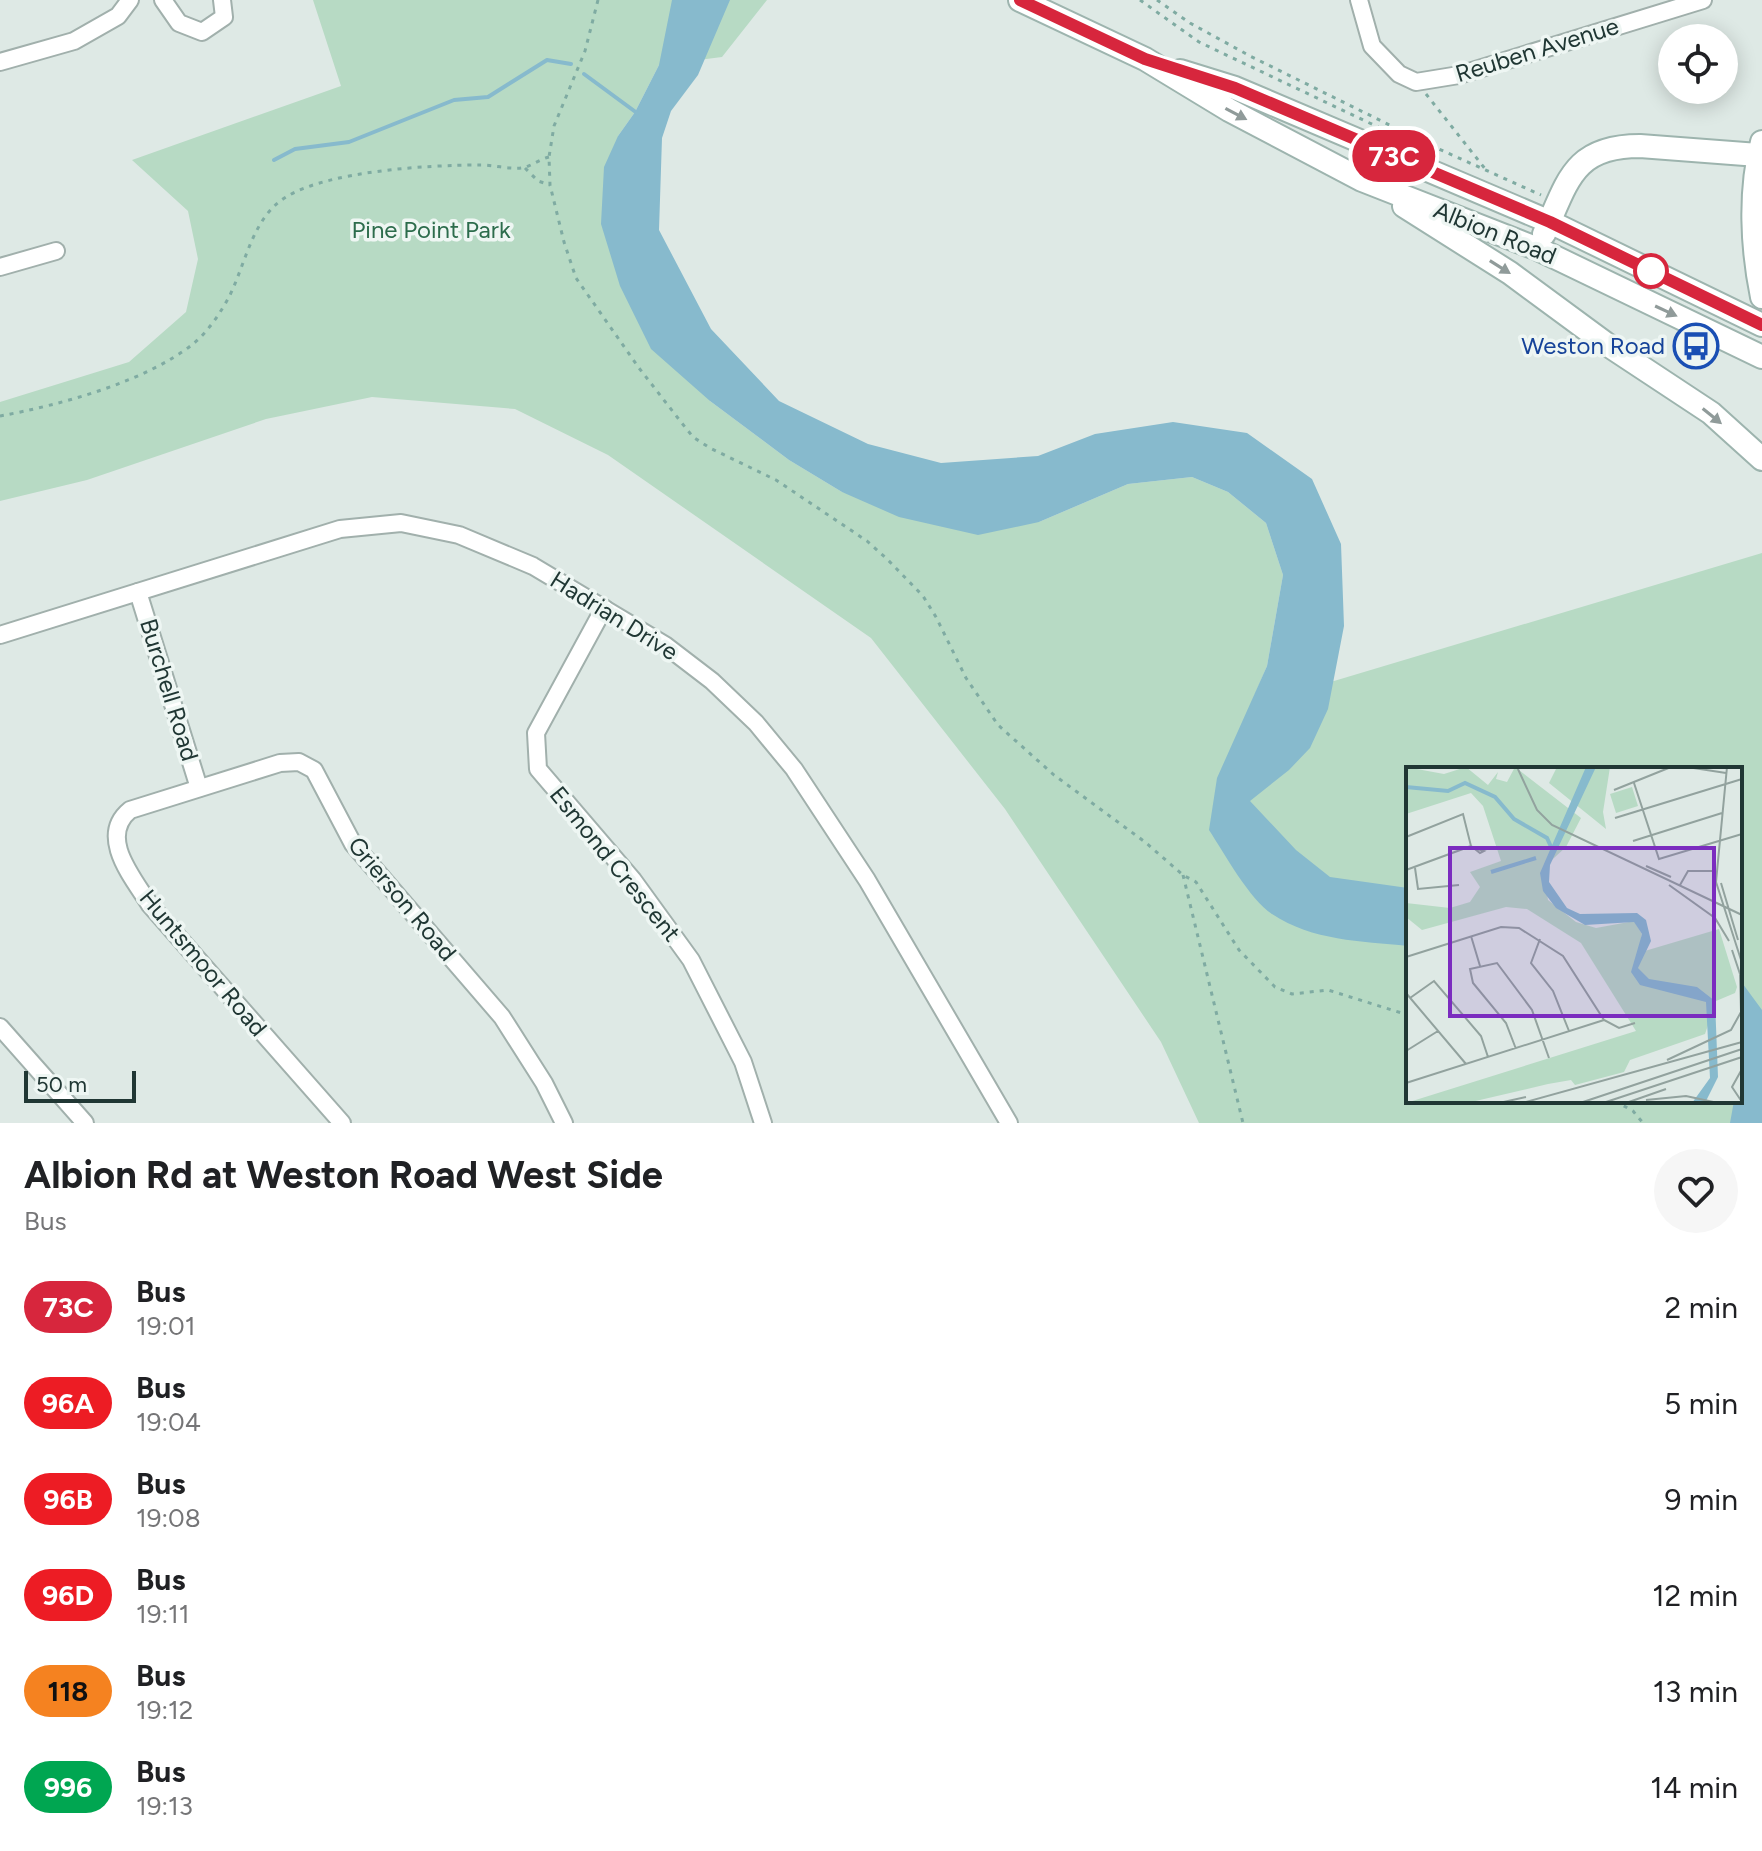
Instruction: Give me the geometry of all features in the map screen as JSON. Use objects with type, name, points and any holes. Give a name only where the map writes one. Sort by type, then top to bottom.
[{"type":"main road","name":"Albion Road","points":[[1020,0],[1145,59],[1229,110],[1362,180],[1538,249],[1762,357]]},
{"type":"main road","name":"Albion Road","points":[[1145,59],[1235,88],[1554,213],[1696,293],[1762,325]]},
{"type":"main road","points":[[1538,249],[1579,165],[1593,154],[1607,149],[1640,146],[1760,148],[1753,183],[1762,297]]},
{"type":"main road","points":[[1362,180],[1510,273],[1605,343],[1711,413],[1762,459]]},
{"type":"street","points":[[0,62],[74,41],[118,16],[130,0]]},
{"type":"street","points":[[163,0],[179,23],[202,32],[224,17],[222,0]]},
{"type":"street","points":[[1359,0],[1372,46],[1399,74],[1416,82]]},
{"type":"street","name":"Reuben Avenue","points":[[1416,82],[1459,75],[1703,0]]},
{"type":"street","points":[[0,267],[56,251]]},
{"type":"street","name":"Hadrian Drive","points":[[0,635],[340,529],[401,523],[459,535],[521,561],[665,645],[712,681],[756,723],[794,769],[867,880],[1009,1123]]},
{"type":"street","name":"Burchell Road","points":[[138,592],[199,788]]},
{"type":"street","name":"Esmond Crescent","points":[[604,608],[536,733],[538,769],[633,880],[691,960],[743,1062],[763,1123]]},
{"type":"street","name":"Grierson Road","points":[[199,788],[291,761],[307,764],[314,770],[353,844],[502,1017],[544,1083],[564,1123]]},
{"type":"street","name":"Huntsmoor Road","points":[[199,788],[130,810],[120,820],[116,830],[118,848],[150,905],[342,1123]]},
{"type":"street","points":[[0,1027],[85,1123]]},
{"type":"path","points":[[598,0],[585,51],[554,126],[549,157],[550,185],[576,278],[639,368],[693,437],[724,456],[776,480],[867,541],[887,559],[923,596],[966,678],[998,725],[1054,775],[1196,882],[1204,890],[1239,950],[1275,987],[1292,994],[1328,990],[1406,1014]]},
{"type":"path","points":[[1140,0],[1199,42],[1504,185]]},
{"type":"path","points":[[1157,0],[1190,23],[1250,56],[1486,170],[1554,213]]},
{"type":"path","points":[[1416,82],[1486,170]]},
{"type":"path","points":[[0,416],[114,384],[149,369],[195,342],[229,297],[266,214],[303,189],[361,174],[477,165],[525,168],[549,157]]},
{"type":"path","points":[[525,168],[538,181],[550,185]]},
{"type":"path","points":[[1183,875],[1243,1123]]},
{"type":"path","points":[[1619,1103],[1633,1111],[1643,1123]]},
{"type":"green space","name":"Pine Point Park","points":[[313,0],[767,0],[722,57],[659,65],[635,112],[618,136],[710,401],[789,460],[842,492],[1039,522],[1128,484],[1192,477],[1228,492],[1266,523],[1283,575],[1267,666],[1252,701],[1334,681],[1762,553],[1762,1082],[1754,1123],[1199,1123],[1161,1042],[1005,809],[871,638],[608,455],[515,409],[372,397],[266,419],[87,480],[0,501],[0,402],[129,362],[186,312],[198,259],[188,211],[132,160],[341,86]]},
{"type":"water","points":[[672,0],[730,0],[698,75],[671,111],[662,138],[659,230],[711,329],[779,401],[868,444],[941,463],[1038,456],[1095,434],[1173,422],[1247,433],[1312,479],[1341,544],[1344,626],[1328,709],[1310,748],[1289,770],[1250,801],[1296,850],[1330,877],[1406,888],[1406,946],[1320,935],[1272,914],[1246,887],[1209,830],[1217,778],[1267,666],[1283,575],[1266,523],[1228,492],[1192,477],[1128,484],[1039,522],[978,535],[899,517],[842,492],[789,460],[710,401],[651,349],[620,286],[601,224],[604,167],[659,65]]},
{"type":"water","points":[[1742,983],[1762,1010],[1762,1123],[1730,1123],[1734,1103],[1742,1103]]},
{"type":"waterway","points":[[274,160],[295,149],[349,142],[454,100],[488,97],[547,60],[571,64]]},
{"type":"waterway","points":[[584,74],[637,113]]},
{"type":"bus line","name":"73C","points":[[1020,0],[1145,59],[1235,88],[1550,222],[1762,325]]},
{"type":"place","name":"Weston Road","points":[[1696,346]]}]
